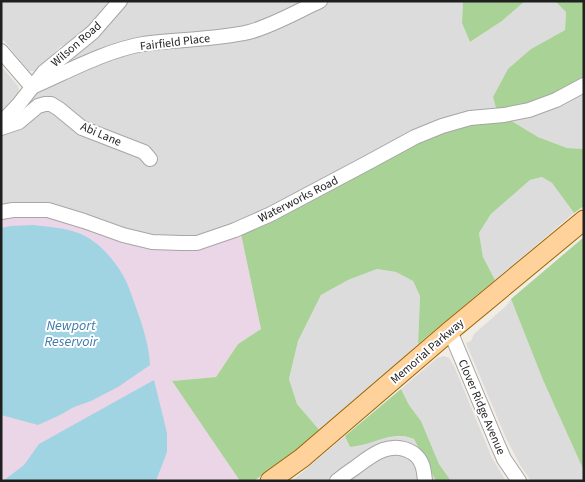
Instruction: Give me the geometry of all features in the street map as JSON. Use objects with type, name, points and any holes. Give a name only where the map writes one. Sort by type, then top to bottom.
[{"type":"main road","name":"Memorial Parkway","points":[[278,479],[450,331],[584,220]]},
{"type":"street","name":"Wilson Road","points":[[1,123],[19,104],[44,72],[93,32],[120,1]]},
{"type":"street","name":"Fairfield Place","points":[[32,87],[98,58],[142,44],[249,32],[263,28],[320,1]]},
{"type":"street","points":[[1,50],[32,87]]},
{"type":"street","name":"Waterworks Road","points":[[1,212],[48,210],[123,235],[152,242],[197,243],[235,230],[271,214],[415,137],[442,126],[470,118],[504,115],[534,108],[556,100],[584,85]]},
{"type":"street","name":"Abi Lane","points":[[1,128],[19,122],[38,106],[51,104],[82,128],[144,152],[150,159]]},
{"type":"street","name":"Clover Ridge Avenue","points":[[450,331],[497,444],[504,459],[519,481]]},
{"type":"street","points":[[337,481],[376,453],[395,448],[407,449],[417,456],[424,468],[425,481]]},
{"type":"shaded area","points":[[1,1],[113,1],[72,43],[61,46],[36,71],[29,71],[1,37]]},
{"type":"shaded area","points":[[126,1],[463,1],[462,23],[470,42],[502,21],[525,1],[555,1],[566,12],[565,30],[531,49],[497,111],[253,217],[203,236],[150,237],[68,209],[35,202],[1,206],[1,133],[41,89],[50,71]]},
{"type":"shaded area","points":[[1,66],[18,86],[19,90],[1,112]]},
{"type":"shaded area","points":[[584,90],[584,149],[567,148],[538,137],[510,120]]},
{"type":"shaded area","points":[[542,177],[552,183],[574,213],[495,280],[483,257],[479,233],[491,214],[530,180]]},
{"type":"shaded area","points":[[18,216],[47,218],[81,226],[134,244],[241,234],[261,329],[238,344],[216,377],[172,381],[240,481],[1,481],[1,218]]},
{"type":"shaded area","points":[[377,269],[396,272],[413,281],[420,296],[418,344],[352,407],[321,432],[297,404],[289,379],[298,341],[321,295],[348,280]]},
{"type":"shaded area","points":[[511,299],[543,380],[584,471],[584,481],[531,481],[506,438],[466,343],[471,341],[474,334],[506,306]]},
{"type":"shaded area","points":[[444,356],[449,358],[454,366],[492,458],[506,481],[451,481],[439,464],[421,421],[409,405],[401,389],[437,358]]},
{"type":"shaded area","points":[[345,436],[350,447],[382,438],[403,436],[414,439],[436,481],[292,481]]},
{"type":"green space","points":[[463,1],[525,1],[502,21],[470,42],[462,23]]},
{"type":"green space","points":[[555,1],[584,1],[584,79],[563,90],[522,106],[497,111],[493,97],[508,69],[531,49],[565,30],[566,12]]},
{"type":"green space","points":[[510,120],[538,137],[567,148],[584,149],[584,206],[574,213],[552,183],[542,177],[530,180],[491,214],[479,233],[483,257],[495,280],[418,344],[420,296],[413,281],[396,272],[377,269],[348,280],[321,295],[298,341],[289,379],[297,404],[321,432],[254,481],[240,481],[172,381],[216,377],[238,344],[261,329],[241,234],[443,129],[480,121]]},
{"type":"green space","points":[[584,237],[584,471],[543,380],[511,299]]},
{"type":"green space","points":[[401,389],[409,405],[421,421],[439,464],[451,481],[436,481],[414,439],[395,436],[350,447],[345,436]]},
{"type":"water","name":"Newport Reservoir","points":[[33,225],[60,228],[79,233],[92,240],[111,258],[122,273],[130,291],[144,332],[150,365],[118,387],[38,425],[1,415],[1,228]]},
{"type":"water","points":[[154,380],[167,433],[167,452],[156,481],[3,481],[24,465],[39,444]]}]
